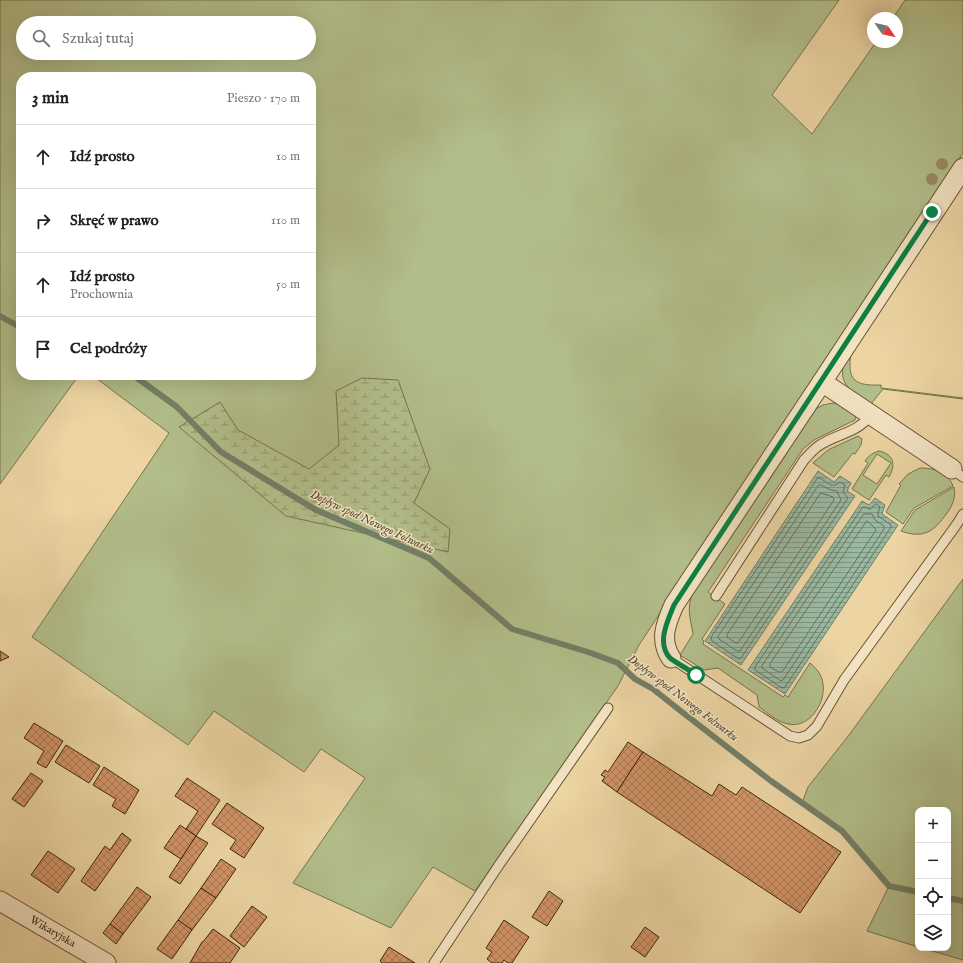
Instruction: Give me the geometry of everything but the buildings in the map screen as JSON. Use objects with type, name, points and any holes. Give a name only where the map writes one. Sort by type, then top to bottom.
[{"type":"street","points":[[671,658],[665,648],[664,636],[667,622],[674,605],[963,168]]},
{"type":"street","points":[[822,382],[958,473]]},
{"type":"street","name":"Wikaryjska","points":[[0,901],[106,963]]},
{"type":"lane","points":[[716,596],[804,460],[818,446],[854,430],[864,423],[871,415]]},
{"type":"lane","points":[[671,658],[790,736],[799,738],[808,735],[817,726],[844,680],[963,514]]},
{"type":"lane","points":[[434,963],[499,865],[608,708]]},
{"type":"green space","points":[[0,0],[839,0],[772,95],[812,134],[872,48],[903,48],[903,12],[897,12],[905,0],[963,0],[963,153],[639,645],[618,686],[475,891],[433,867],[391,928],[293,883],[365,778],[321,749],[304,772],[214,711],[188,745],[32,637],[169,433],[99,380],[316,380],[316,72],[16,72],[16,380],[75,380],[0,484]]},
{"type":"green space","points":[[851,353],[850,370],[854,380],[864,384],[881,385],[881,388],[963,399],[883,389],[871,404],[855,394],[844,380],[843,368]]},
{"type":"green space","points":[[362,378],[398,380],[430,469],[414,503],[450,529],[448,552],[286,516],[179,427],[220,402],[238,430],[309,469],[339,445],[336,391]]},
{"type":"green space","points":[[833,403],[841,405],[856,416],[855,420],[814,440],[803,449],[708,592],[725,604],[702,639],[704,641],[703,644],[783,697],[785,695],[788,697],[810,663],[819,672],[822,678],[823,691],[819,706],[809,719],[803,723],[788,724],[776,719],[759,707],[757,695],[718,668],[704,670],[680,655],[693,634],[689,607],[694,590],[814,410],[823,405]]},
{"type":"green space","points":[[858,436],[862,439],[861,445],[855,454],[853,453],[834,477],[813,463],[828,450]]},
{"type":"green space","points":[[879,451],[884,452],[891,457],[893,464],[889,477],[886,475],[869,500],[852,489],[868,463],[865,461],[873,453]],"holes":[[[877,454],[891,463],[877,484],[863,475]]]},
{"type":"green space","points":[[920,468],[935,470],[944,474],[951,481],[953,486],[914,508],[903,524],[886,512],[901,485],[899,484],[908,474]]},
{"type":"green space","points":[[954,487],[954,501],[951,507],[942,520],[933,529],[922,534],[901,531],[915,510]]},
{"type":"green space","points":[[963,579],[963,960],[932,951],[951,951],[951,807],[915,807],[915,946],[867,931],[889,886],[842,831],[802,803],[808,787],[849,735]]},
{"type":"water","points":[[818,471],[834,482],[840,476],[851,483],[847,491],[855,496],[741,665],[705,641]]},
{"type":"water","points":[[875,498],[885,505],[882,514],[898,525],[785,694],[748,670],[862,501],[869,505]]},
{"type":"waterway","name":"Dopływ spod Nowego Folwarku","points":[[0,316],[16,325]]},
{"type":"waterway","name":"Dopływ spod Nowego Folwarku","points":[[140,380],[177,407],[221,452],[316,510],[429,558],[512,629],[588,652],[618,663],[635,679],[653,689],[771,781],[842,831],[889,886],[915,891]]},
{"type":"waterway","name":"Dopływ spod Nowego Folwarku","points":[[951,899],[963,901]]},
{"type":"route","points":[[696,675],[671,658],[665,648],[664,636],[667,622],[674,605],[822,382],[932,212]]}]
